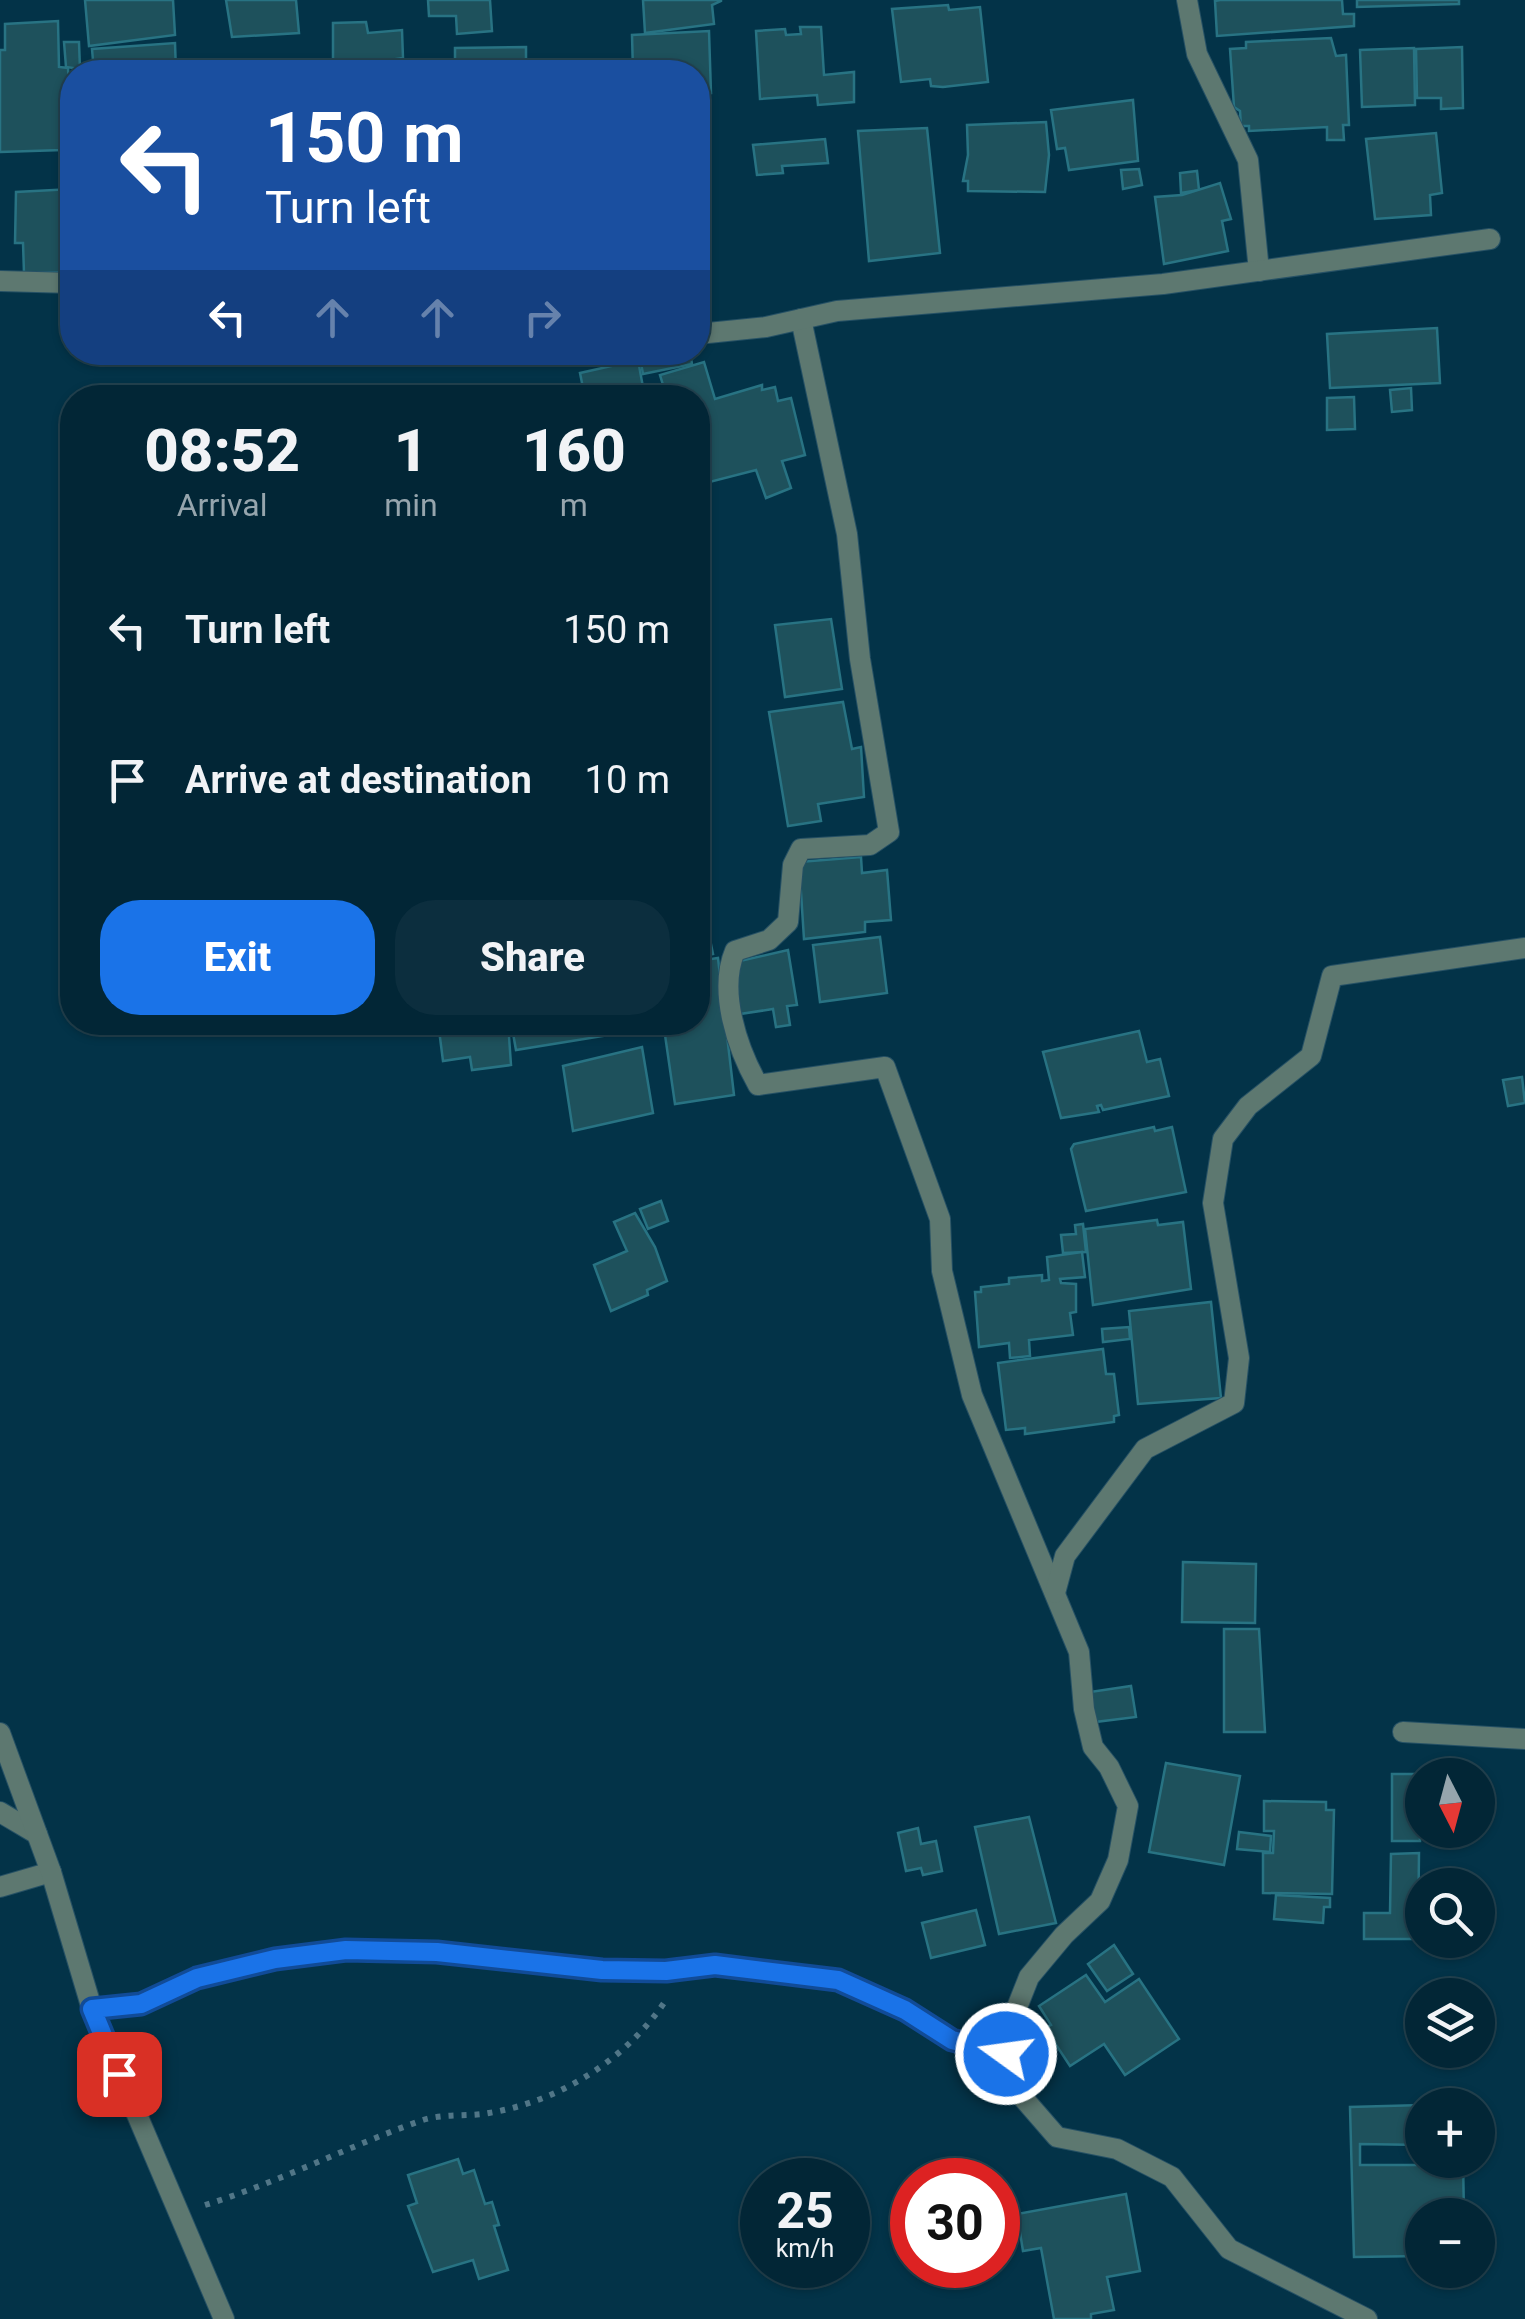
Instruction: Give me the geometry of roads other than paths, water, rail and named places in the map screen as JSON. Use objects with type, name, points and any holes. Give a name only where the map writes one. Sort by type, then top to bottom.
[{"type":"street","points":[[1187,0],[1197,54],[1248,160],[1258,271]]},
{"type":"street","points":[[710,332],[836,311],[1162,284],[1490,239]]},
{"type":"street","points":[[0,281],[60,283]]},
{"type":"street","points":[[802,319],[846,534],[860,659],[889,832],[870,845],[800,849],[790,881],[788,922],[768,940],[735,951],[726,971],[741,1054],[758,1084],[885,1067],[940,1219],[942,1271],[972,1395],[1079,1652],[1084,1709],[1093,1746],[1109,1767],[1128,1806],[1118,1860],[1100,1901],[1028,1977],[1010,2026],[1006,2054],[1024,2099],[1058,2138],[1117,2149],[1172,2177],[1229,2249],[1366,2319]]},
{"type":"street","points":[[1055,1593],[1066,1556],[1145,1449],[1234,1403],[1239,1358],[1212,1203],[1223,1139],[1248,1106],[1311,1056],[1332,976],[1525,948]]},
{"type":"street","points":[[1403,1732],[1525,1739]]},
{"type":"street","points":[[0,1733],[51,1872],[92,2009],[224,2319]]},
{"type":"street","points":[[0,1812],[37,1834]]},
{"type":"street","points":[[0,1886],[51,1872]]},
{"type":"street","points":[[92,2009],[141,2004],[197,1978],[275,1959],[346,1950],[437,1952],[602,1970],[715,1965],[838,1980],[905,2010],[952,2040],[1006,2054]]}]
